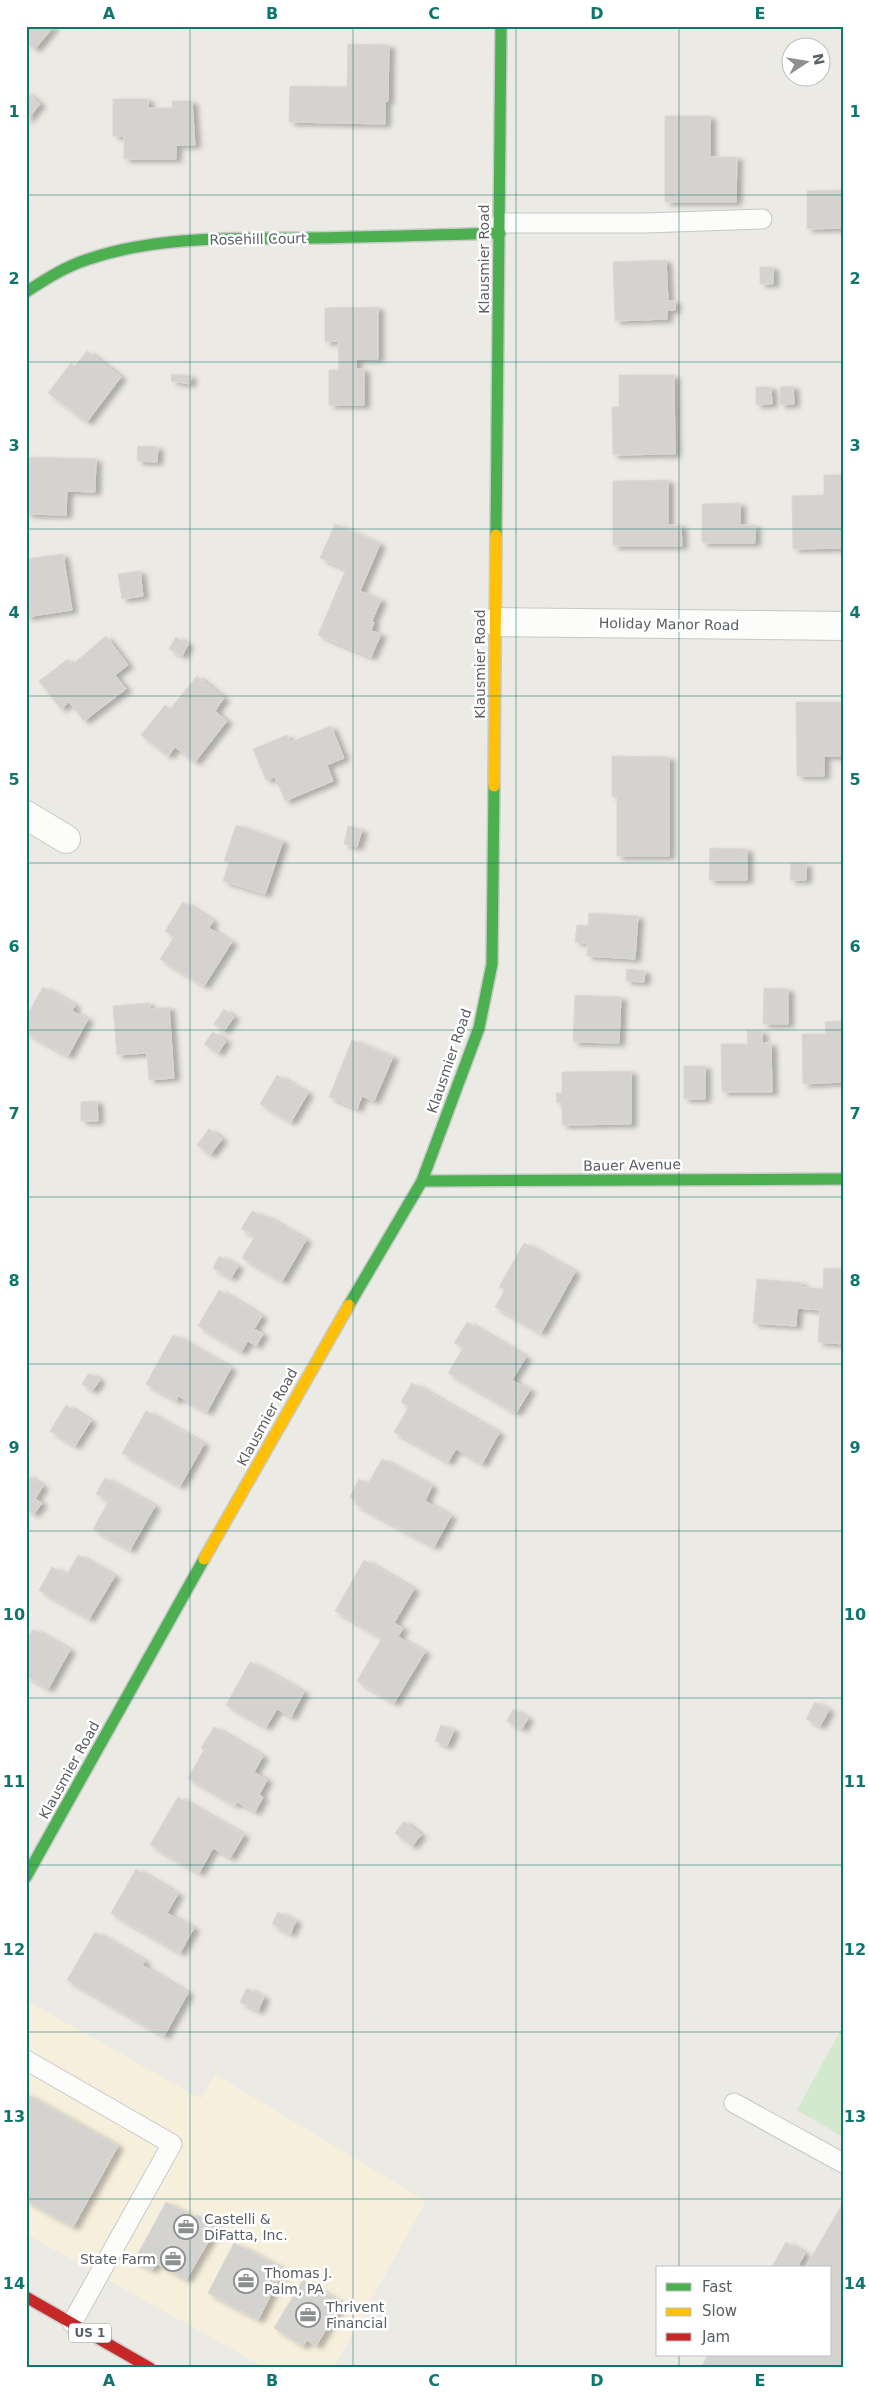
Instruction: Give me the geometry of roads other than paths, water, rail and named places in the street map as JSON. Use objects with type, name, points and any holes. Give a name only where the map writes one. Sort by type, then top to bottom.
[{"type":"main road","name":"Klausmier Road","points":[[26,1877],[330,1336],[422,1181],[479,1028],[492,964],[501,26]]},
{"type":"main road","name":"Rosehill Court","points":[[26,292],[45,278],[79,261],[111,252],[172,242],[500,228]]},
{"type":"main road","name":"Bauer Avenue","points":[[422,1181],[843,1179]]},
{"type":"main road","name":"US 1","points":[[27,2298],[150,2368]]},
{"type":"street","name":"Holiday Manor Road","points":[[496,622],[843,626]]},
{"type":"street","points":[[26,815],[66,839]]},
{"type":"lane","points":[[500,228],[762,218]]},
{"type":"lane","points":[[26,2060],[172,2144],[72,2323]]},
{"type":"lane","points":[[734,2103],[843,2163]]},
{"type":"place","name":"Castelli & DiFatta, Inc.","points":[[186,2227]]},
{"type":"place","name":"State Farm","points":[[173,2259]]},
{"type":"place","name":"Thomas J. Palm, PA","points":[[246,2281]]},
{"type":"place","name":"Thrivent Financial","points":[[308,2315]]}]
